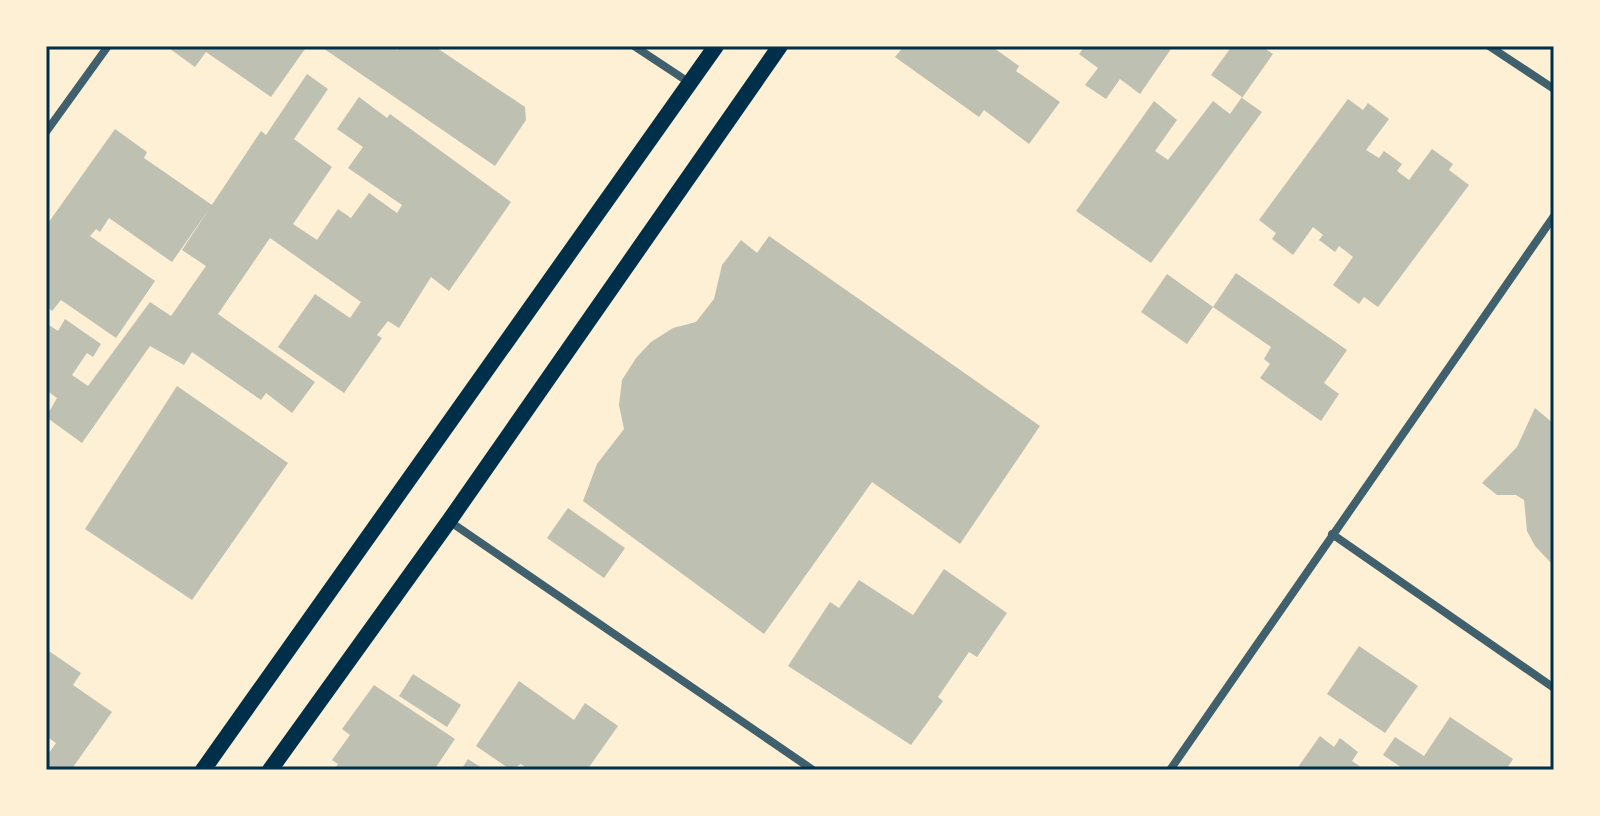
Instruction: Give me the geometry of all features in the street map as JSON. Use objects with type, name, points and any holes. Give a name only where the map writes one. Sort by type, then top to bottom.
[{"type":"main road","points":[[203,770],[716,46]]},
{"type":"main road","points":[[270,770],[449,521],[780,46]]},
{"type":"street","points":[[46,132],[108,46]]},
{"type":"street","points":[[634,46],[690,83]]},
{"type":"street","points":[[1489,46],[1554,89]]},
{"type":"street","points":[[1170,770],[1554,216]]},
{"type":"street","points":[[449,521],[813,770]]},
{"type":"street","points":[[1332,534],[1554,688]]},
{"type":"building","points":[[166,46],[301,46],[305,49],[271,97],[206,52],[195,67]]},
{"type":"building","points":[[320,46],[391,46],[397,50],[400,46],[434,46],[525,107],[526,120],[495,166]]},
{"type":"building","points":[[904,46],[991,46],[1019,66],[1016,71],[1060,102],[1029,144],[984,110],[979,117],[895,57]]},
{"type":"building","points":[[1085,46],[1173,46],[1140,94],[1120,79],[1106,99],[1085,85],[1098,68],[1079,54]]},
{"type":"building","points":[[1232,46],[1261,46],[1273,54],[1242,98],[1262,112],[1151,263],[1076,211],[1154,101],[1177,120],[1155,151],[1168,160],[1213,101],[1230,114],[1242,97],[1211,75]]},
{"type":"building","points":[[307,74],[328,89],[294,139],[332,167],[293,224],[317,240],[338,209],[351,218],[369,193],[397,213],[402,205],[348,168],[363,147],[337,129],[359,97],[387,118],[390,114],[511,202],[449,291],[431,277],[399,328],[388,321],[377,335],[382,338],[344,393],[278,347],[315,294],[350,318],[361,302],[270,238],[218,314],[315,382],[292,413],[266,393],[261,400],[192,352],[184,365],[150,346],[82,443],[46,417],[57,398],[46,390],[46,323],[58,331],[65,319],[101,344],[93,357],[87,353],[72,375],[88,386],[150,302],[171,316],[206,266],[182,250],[261,131],[266,135]]},
{"type":"building","points":[[1348,99],[1363,110],[1368,103],[1389,119],[1366,150],[1379,158],[1384,151],[1402,164],[1397,171],[1409,180],[1432,149],[1453,164],[1449,170],[1469,185],[1378,307],[1364,297],[1359,304],[1333,285],[1353,257],[1339,246],[1335,252],[1319,240],[1323,235],[1313,227],[1293,255],[1272,239],[1276,233],[1259,220]]},
{"type":"building","points":[[115,129],[147,152],[144,158],[212,205],[172,262],[109,218],[100,232],[96,229],[90,236],[155,281],[116,338],[61,300],[52,311],[46,306],[46,226]]},
{"type":"building","points":[[769,236],[1040,426],[960,544],[872,482],[764,634],[583,501],[597,464],[624,429],[619,405],[622,380],[636,358],[651,342],[673,328],[696,322],[714,299],[722,265],[741,240],[757,253]]},
{"type":"building","points":[[1236,273],[1347,350],[1324,383],[1339,394],[1321,421],[1260,378],[1270,364],[1264,359],[1271,347],[1213,307]]},
{"type":"building","points":[[1167,274],[1213,307],[1187,344],[1141,312]]},
{"type":"building","points":[[177,386],[288,463],[192,600],[85,529]]},
{"type":"building","points":[[1535,408],[1554,424],[1554,566],[1535,546],[1527,531],[1524,500],[1516,495],[1497,495],[1482,483],[1517,447]]},
{"type":"building","points":[[568,508],[625,548],[604,578],[547,538]]},
{"type":"building","points":[[944,569],[1007,613],[977,657],[969,652],[938,697],[943,701],[911,745],[788,666],[830,602],[839,608],[859,580],[913,615]]},
{"type":"building","points":[[1359,646],[1418,686],[1385,733],[1327,694]]},
{"type":"building","points":[[46,649],[81,673],[73,685],[112,712],[71,770],[46,770],[46,757],[56,743],[46,736]]},
{"type":"building","points":[[413,674],[461,705],[447,727],[399,696]]},
{"type":"building","points":[[519,681],[574,720],[585,703],[618,726],[587,770],[529,770],[521,764],[511,770],[476,746]]},
{"type":"building","points":[[374,685],[455,739],[434,770],[334,770],[338,764],[332,760],[350,735],[342,729]]},
{"type":"building","points":[[1450,717],[1513,759],[1506,770],[1405,770],[1383,755],[1395,737],[1424,756]]},
{"type":"building","points":[[1320,736],[1334,747],[1340,738],[1358,752],[1352,761],[1365,770],[1296,770]]},
{"type":"building","points":[[468,759],[485,770],[461,770]]}]
